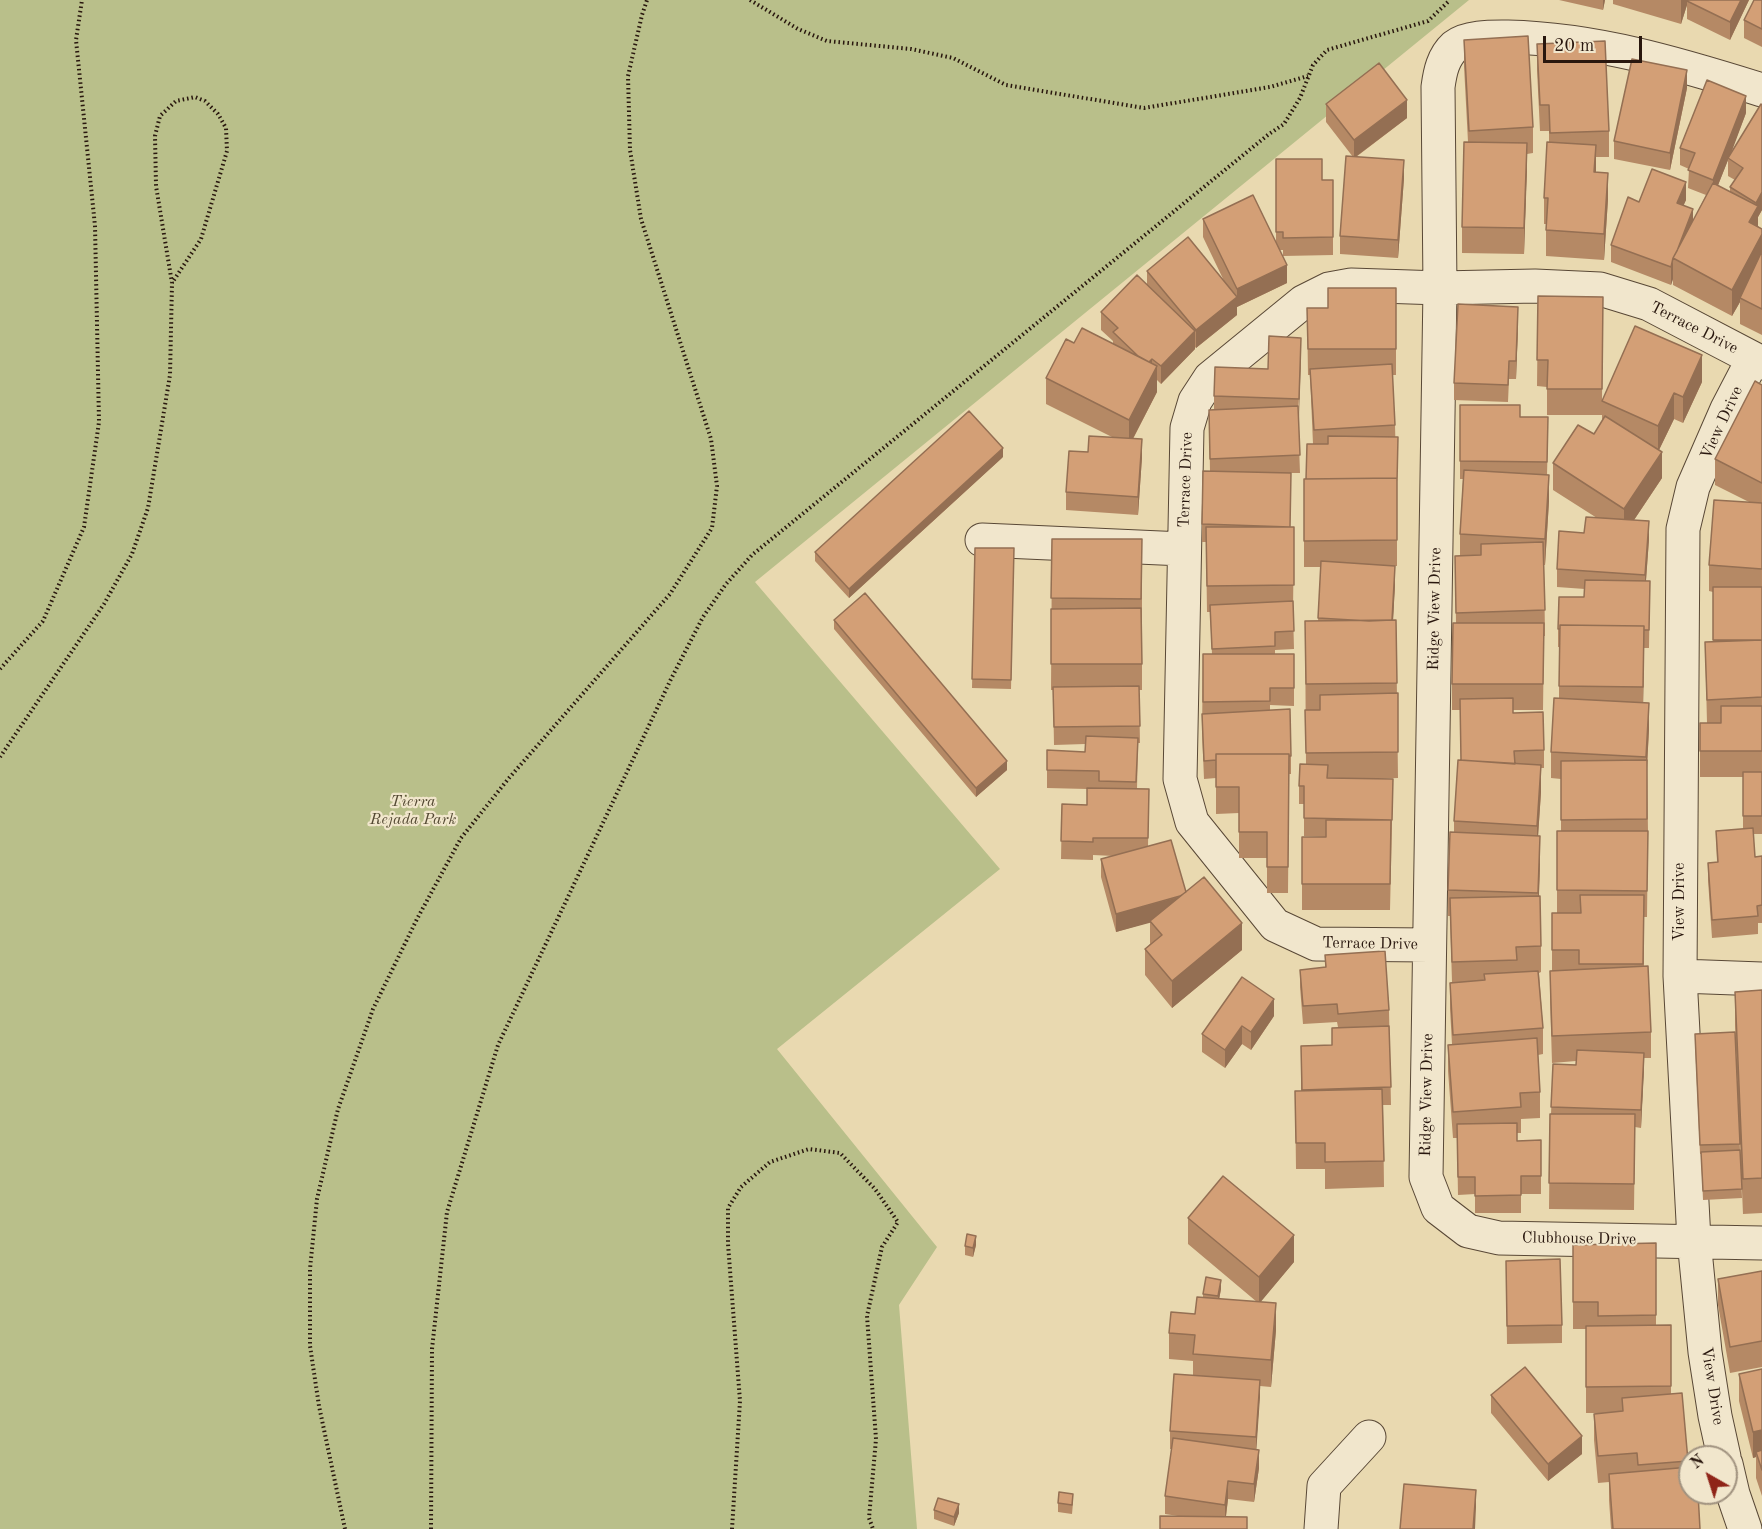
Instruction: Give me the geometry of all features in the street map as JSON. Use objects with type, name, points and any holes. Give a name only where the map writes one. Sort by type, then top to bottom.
[{"type":"street","name":"Ridge View Drive","points":[[1426,1177],[1440,288],[1437,87],[1442,65],[1456,46],[1480,37],[1532,38],[1611,48],[1700,70],[1762,90]]},
{"type":"street","name":"Terrace Drive","points":[[1429,945],[1316,944],[1275,925],[1192,822],[1180,779],[1187,428],[1195,401],[1210,378],[1303,302],[1329,289],[1351,285],[1440,288],[1535,286],[1600,289],[1649,304],[1757,361]]},
{"type":"street","name":"View Drive","points":[[1721,1445],[1705,1353],[1694,1240],[1680,976],[1683,528],[1693,487],[1727,410],[1757,361]]},
{"type":"street","points":[[982,540],[1183,549]]},
{"type":"street","points":[[1680,976],[1762,979]]},
{"type":"street","name":"Clubhouse Drive","points":[[1426,1177],[1438,1208],[1468,1231],[1499,1238],[1762,1243]]},
{"type":"street","points":[[1321,1529],[1324,1486],[1369,1437]]},
{"type":"street","points":[[1737,1505],[1745,1529]]},
{"type":"path","points":[[0,669],[43,621],[84,527],[99,422],[95,226],[76,39],[82,0]]},
{"type":"path","points":[[345,1529],[319,1406],[310,1346],[310,1269],[317,1199],[338,1109],[373,1009],[417,919],[461,838],[509,778],[670,594],[712,528],[717,486],[711,439],[641,219],[630,150],[628,76],[642,15],[648,0]]},
{"type":"path","points":[[750,0],[798,29],[827,41],[911,49],[952,58],[1006,85],[1144,108],[1270,87],[1308,76]]},
{"type":"path","points":[[431,1529],[432,1349],[447,1212],[498,1045],[670,681],[704,617],[726,584],[752,555],[1284,124],[1300,98],[1313,65],[1327,50],[1428,21],[1450,0]]},
{"type":"path","points":[[0,757],[104,604],[132,554],[148,508],[170,375],[172,283],[156,186],[155,136],[160,116],[176,101],[195,97],[205,101],[218,114],[226,128],[227,151],[201,239],[172,283]]},
{"type":"path","points":[[732,1529],[740,1401],[728,1244],[728,1208],[741,1187],[770,1162],[809,1149],[840,1153],[874,1189],[898,1222],[882,1247],[867,1316],[876,1439],[869,1518],[873,1529]]},
{"type":"green space","name":"Tierra Rejada Park","points":[[0,0],[1469,0],[755,582],[1000,869],[777,1049],[937,1247],[899,1305],[917,1529],[0,1529]]},
{"type":"building","points":[[1687,0],[1741,0],[1730,22]]},
{"type":"building","points":[[1754,0],[1762,0],[1762,29],[1744,20]]},
{"type":"building","points":[[1528,36],[1533,127],[1469,131],[1464,40]]},
{"type":"building","points":[[1605,41],[1609,131],[1550,133],[1549,105],[1540,105],[1537,44]]},
{"type":"building","points":[[1632,59],[1687,70],[1670,153],[1614,141]]},
{"type":"building","points":[[1379,63],[1407,100],[1354,140],[1326,104]]},
{"type":"building","points":[[1707,80],[1746,96],[1713,180],[1688,170],[1695,153],[1680,148]]},
{"type":"building","points":[[1761,104],[1762,192],[1756,203],[1730,187],[1743,168],[1728,158]]},
{"type":"building","points":[[1464,142],[1527,143],[1524,228],[1462,227]]},
{"type":"building","points":[[1547,142],[1596,145],[1594,172],[1608,173],[1604,234],[1546,230],[1548,198],[1544,198]]},
{"type":"building","points":[[1346,156],[1404,160],[1398,240],[1340,236]]},
{"type":"building","points":[[1276,159],[1322,159],[1322,180],[1333,180],[1333,237],[1283,238],[1283,232],[1276,232]]},
{"type":"building","points":[[1652,169],[1686,182],[1677,203],[1693,209],[1671,267],[1611,245],[1628,197],[1639,202]]},
{"type":"building","points":[[1713,183],[1758,206],[1749,222],[1762,229],[1762,234],[1732,290],[1673,258]]},
{"type":"building","points":[[1253,195],[1287,265],[1237,289],[1203,219]]},
{"type":"building","points":[[1188,237],[1237,297],[1196,330],[1147,271]]},
{"type":"building","points":[[1762,251],[1762,309],[1740,298]]},
{"type":"building","points":[[1137,275],[1195,331],[1161,366],[1152,359],[1149,362],[1138,356],[1113,332],[1118,328],[1101,312]]},
{"type":"building","points":[[1328,288],[1396,288],[1396,349],[1308,349],[1307,308],[1328,308]]},
{"type":"building","points":[[1538,296],[1603,297],[1602,389],[1547,389],[1548,360],[1537,360]]},
{"type":"building","points":[[1458,304],[1518,307],[1516,361],[1509,361],[1508,385],[1454,383]]},
{"type":"building","points":[[1635,326],[1702,355],[1683,397],[1674,393],[1658,426],[1602,401]]},
{"type":"building","points":[[1082,328],[1157,366],[1129,420],[1046,378],[1066,339],[1074,343]]},
{"type":"building","points":[[1269,336],[1301,338],[1299,399],[1214,396],[1215,367],[1268,369]]},
{"type":"building","points":[[1392,364],[1395,425],[1314,430],[1310,369]]},
{"type":"building","points":[[1755,381],[1762,385],[1762,483],[1715,459]]},
{"type":"building","points":[[1460,405],[1520,405],[1520,417],[1548,417],[1547,462],[1460,461]]},
{"type":"building","points":[[1298,406],[1300,455],[1210,459],[1209,410]]},
{"type":"building","points":[[969,411],[1003,448],[849,589],[815,552]]},
{"type":"building","points":[[1605,416],[1662,452],[1624,509],[1553,463],[1578,425],[1594,434]]},
{"type":"building","points":[[1089,436],[1142,439],[1138,497],[1066,492],[1069,451],[1088,452]]},
{"type":"building","points":[[1328,436],[1398,437],[1397,482],[1397,478],[1306,479],[1307,444],[1328,444]]},
{"type":"building","points":[[1464,470],[1549,475],[1545,539],[1460,534]]},
{"type":"building","points":[[1203,471],[1291,473],[1290,527],[1202,524]]},
{"type":"building","points":[[1397,478],[1397,540],[1304,541],[1304,479]]},
{"type":"building","points":[[1714,500],[1762,503],[1762,569],[1709,565]]},
{"type":"building","points":[[1586,517],[1649,521],[1645,575],[1557,569],[1559,531],[1584,533]]},
{"type":"building","points":[[1206,527],[1294,527],[1294,585],[1207,586]]},
{"type":"building","points":[[1052,539],[1142,539],[1141,599],[1051,598]]},
{"type":"building","points":[[1543,542],[1545,610],[1456,613],[1455,556],[1481,555],[1481,544]]},
{"type":"building","points":[[975,548],[1014,548],[1011,680],[972,679]]},
{"type":"building","points":[[1321,561],[1395,566],[1392,620],[1318,618]]},
{"type":"building","points":[[1585,580],[1650,581],[1649,630],[1644,630],[1644,626],[1560,625],[1558,629],[1559,597],[1584,597]]},
{"type":"building","points":[[1713,587],[1762,587],[1762,640],[1713,640]]},
{"type":"building","points":[[865,593],[1007,761],[976,788],[834,620]]},
{"type":"building","points":[[1293,601],[1294,631],[1275,632],[1275,646],[1212,649],[1210,605]]},
{"type":"building","points":[[1141,608],[1142,664],[1051,664],[1051,609]]},
{"type":"building","points":[[1396,620],[1397,683],[1306,684],[1305,621]]},
{"type":"building","points":[[1453,623],[1544,623],[1543,684],[1452,684]]},
{"type":"building","points":[[1560,625],[1644,626],[1643,687],[1559,686]]},
{"type":"building","points":[[1762,640],[1762,697],[1707,700],[1705,642]]},
{"type":"building","points":[[1203,654],[1294,654],[1294,688],[1270,688],[1270,701],[1203,702]]},
{"type":"building","points":[[1139,686],[1140,726],[1054,727],[1053,687]]},
{"type":"building","points":[[1398,693],[1398,752],[1306,753],[1305,710],[1320,710],[1320,695]]},
{"type":"building","points":[[1513,698],[1513,713],[1543,712],[1544,750],[1514,751],[1515,764],[1461,760],[1460,699]]},
{"type":"building","points":[[1554,698],[1649,703],[1646,757],[1551,752]]},
{"type":"building","points":[[1721,706],[1762,706],[1762,751],[1700,751],[1700,723],[1721,723]]},
{"type":"building","points":[[1290,709],[1291,756],[1289,754],[1216,754],[1216,760],[1204,761],[1202,714]]},
{"type":"building","points":[[1086,736],[1138,738],[1136,782],[1099,781],[1099,771],[1047,770],[1047,750],[1085,752]]},
{"type":"building","points":[[1216,754],[1289,754],[1288,867],[1267,867],[1267,832],[1239,832],[1239,787],[1216,787]]},
{"type":"building","points":[[1458,760],[1541,765],[1537,826],[1454,821]]},
{"type":"building","points":[[1647,760],[1647,819],[1561,820],[1561,761]]},
{"type":"building","points":[[1300,764],[1328,765],[1327,778],[1393,779],[1392,820],[1304,818],[1304,786],[1299,786]]},
{"type":"building","points":[[1743,772],[1762,772],[1762,816],[1743,816]]},
{"type":"building","points":[[1087,788],[1149,789],[1148,838],[1093,838],[1093,842],[1061,841],[1062,804],[1087,805]]},
{"type":"building","points":[[1326,820],[1391,820],[1390,884],[1302,884],[1302,837],[1326,837]]},
{"type":"building","points":[[1753,828],[1755,857],[1762,856],[1762,905],[1757,906],[1758,916],[1712,920],[1708,863],[1718,862],[1716,831]]},
{"type":"building","points":[[1557,831],[1648,831],[1647,891],[1557,890]]},
{"type":"building","points":[[1450,832],[1540,836],[1538,893],[1448,890]]},
{"type":"building","points":[[1171,840],[1186,892],[1180,896],[1116,914],[1101,859]]},
{"type":"building","points":[[1204,877],[1242,923],[1172,981],[1145,949],[1162,935],[1150,921]]},
{"type":"building","points":[[1580,895],[1644,895],[1643,964],[1579,964],[1579,950],[1552,950],[1552,913],[1581,913]]},
{"type":"building","points":[[1540,896],[1541,946],[1516,947],[1517,960],[1452,962],[1450,898]]},
{"type":"building","points":[[1385,951],[1389,1010],[1338,1014],[1337,1004],[1303,1006],[1300,970],[1326,967],[1325,955]]},
{"type":"building","points":[[1648,966],[1651,1032],[1552,1036],[1550,971]]},
{"type":"building","points":[[1538,971],[1543,1028],[1453,1035],[1450,983],[1485,980],[1484,974]]},
{"type":"building","points":[[1242,977],[1274,999],[1251,1032],[1242,1026],[1225,1050],[1202,1034]]},
{"type":"building","points":[[1762,990],[1762,1178],[1743,1179],[1735,992]]},
{"type":"building","points":[[1389,1026],[1391,1087],[1302,1090],[1301,1046],[1332,1045],[1332,1028]]},
{"type":"building","points":[[1735,1032],[1740,1144],[1700,1145],[1695,1034]]},
{"type":"building","points":[[1537,1038],[1540,1092],[1520,1093],[1521,1107],[1453,1112],[1448,1045]]},
{"type":"building","points":[[1577,1050],[1644,1053],[1641,1110],[1551,1107],[1553,1064],[1576,1065]]},
{"type":"building","points":[[1382,1089],[1384,1161],[1325,1162],[1325,1143],[1296,1143],[1295,1091]]},
{"type":"building","points":[[1550,1114],[1635,1114],[1634,1184],[1549,1183]]},
{"type":"building","points":[[1517,1123],[1517,1141],[1541,1140],[1541,1176],[1521,1176],[1521,1195],[1475,1196],[1475,1177],[1458,1177],[1457,1124]]},
{"type":"building","points":[[1740,1150],[1742,1189],[1703,1191],[1701,1152]]},
{"type":"building","points":[[1223,1176],[1294,1235],[1259,1277],[1188,1218]]},
{"type":"building","points":[[967,1234],[976,1236],[973,1248],[965,1246]]},
{"type":"building","points":[[1656,1243],[1656,1315],[1598,1316],[1598,1302],[1573,1302],[1573,1245]]},
{"type":"building","points":[[1560,1259],[1562,1325],[1507,1326],[1506,1261]]},
{"type":"building","points":[[1762,1271],[1762,1341],[1730,1347],[1718,1279]]},
{"type":"building","points":[[1206,1277],[1221,1280],[1218,1296],[1203,1294]]},
{"type":"building","points":[[1197,1297],[1276,1303],[1271,1360],[1193,1354],[1195,1335],[1169,1333],[1171,1312],[1195,1314]]},
{"type":"building","points":[[1671,1325],[1671,1386],[1586,1387],[1586,1326]]},
{"type":"building","points":[[1525,1367],[1582,1436],[1548,1464],[1491,1395]]},
{"type":"building","points":[[1762,1369],[1762,1430],[1753,1432],[1739,1374]]},
{"type":"building","points":[[1174,1374],[1260,1380],[1256,1437],[1170,1431]]},
{"type":"building","points":[[1682,1393],[1687,1445],[1678,1445],[1678,1462],[1638,1465],[1637,1453],[1598,1456],[1594,1414],[1623,1411],[1622,1398]]},
{"type":"building","points":[[1173,1438],[1259,1450],[1254,1484],[1228,1481],[1225,1505],[1165,1496]]},
{"type":"building","points":[[1762,1450],[1762,1470],[1756,1452]]},
{"type":"building","points":[[1678,1468],[1678,1505],[1699,1505],[1700,1529],[1613,1529],[1609,1474]]},
{"type":"building","points":[[1404,1484],[1476,1490],[1473,1529],[1400,1529]]},
{"type":"building","points":[[1059,1492],[1073,1494],[1072,1505],[1058,1503]]},
{"type":"building","points":[[938,1498],[959,1504],[954,1517],[934,1510]]},
{"type":"building","points":[[1160,1516],[1247,1517],[1247,1529],[1160,1529]]}]
